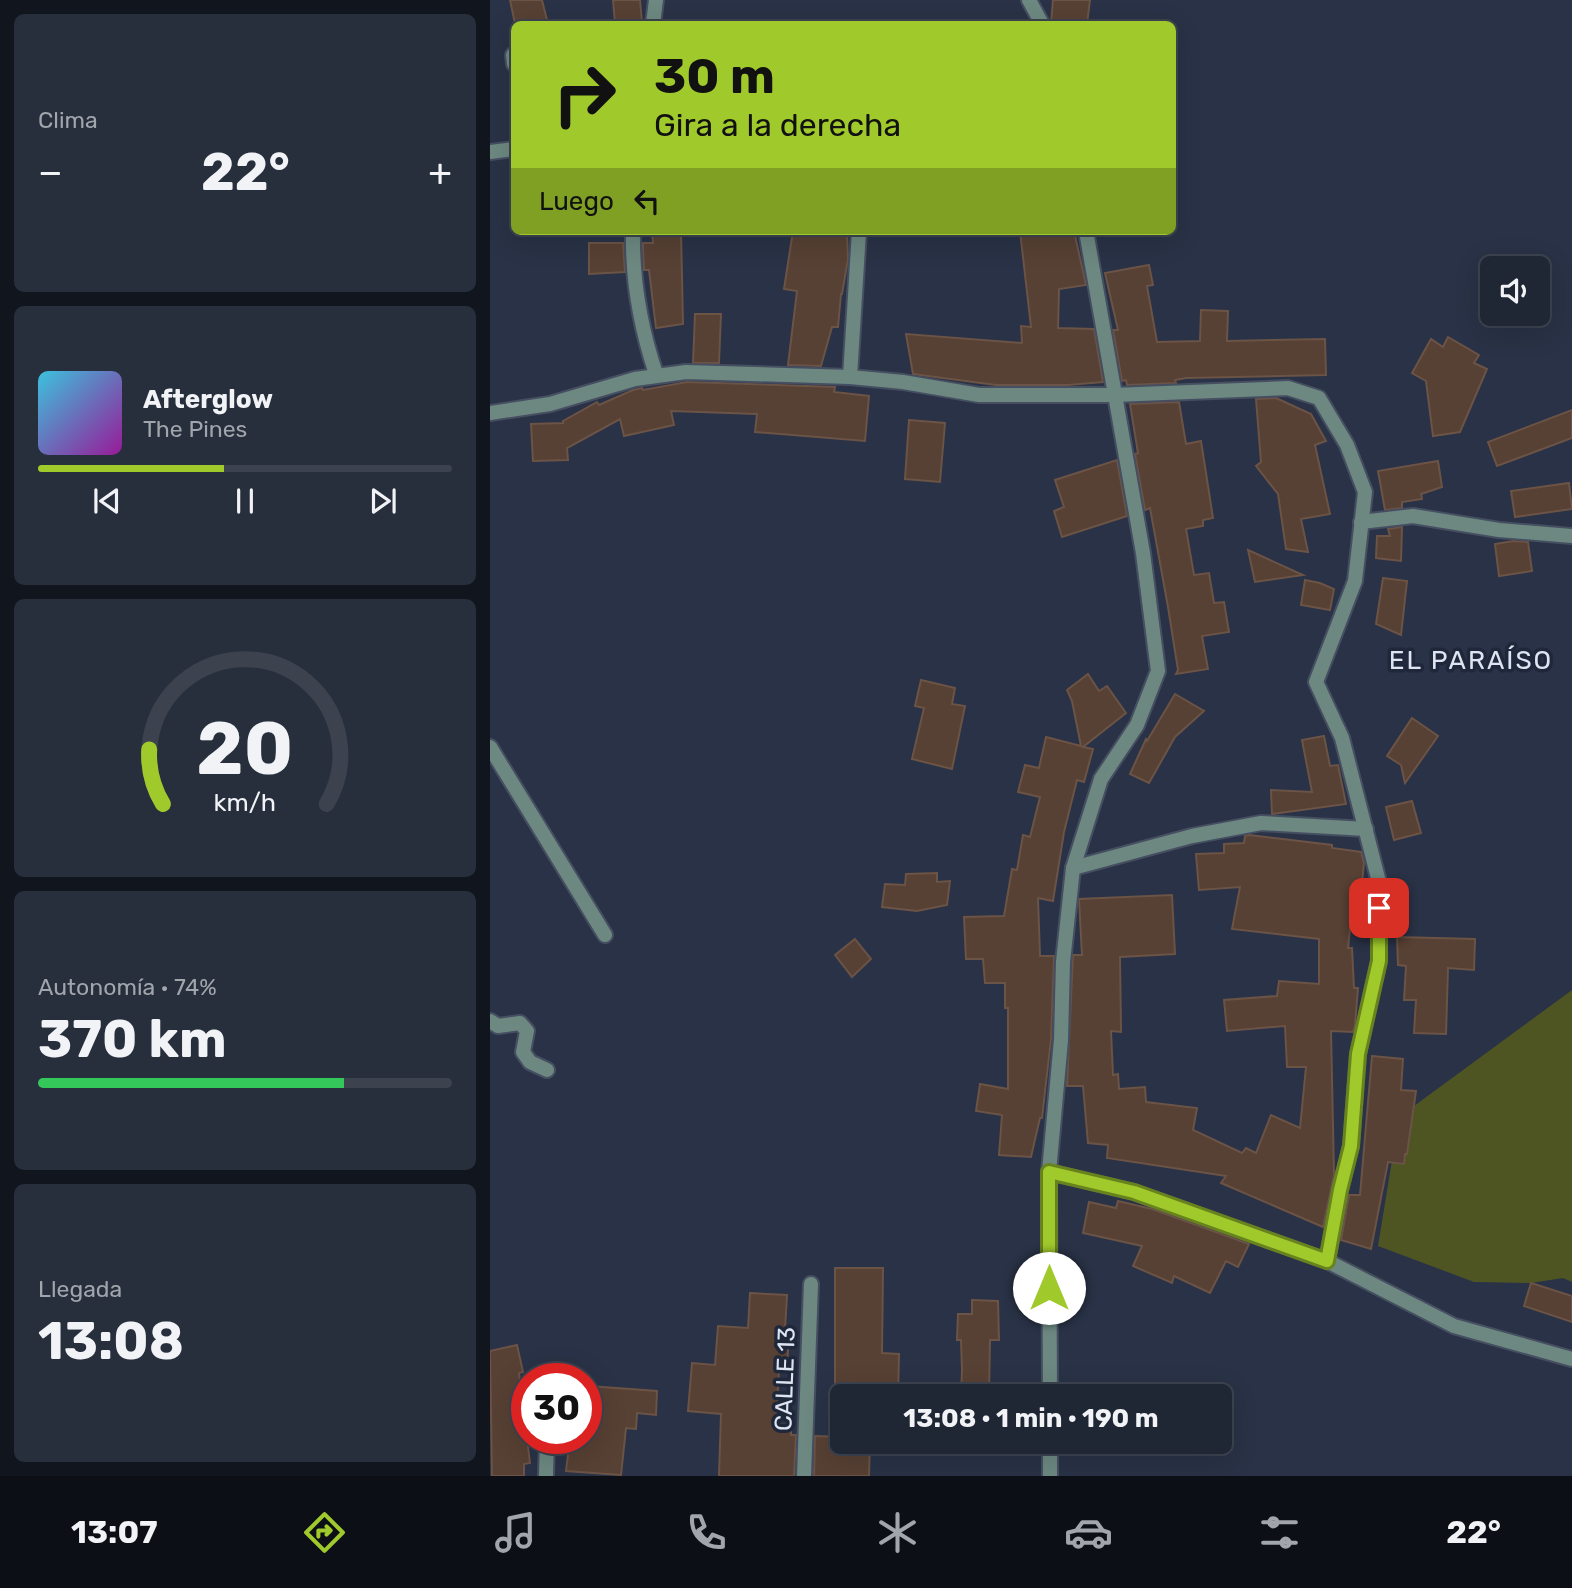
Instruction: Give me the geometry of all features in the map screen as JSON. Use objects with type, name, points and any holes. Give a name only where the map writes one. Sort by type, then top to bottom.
[{"type":"street","points":[[653,21],[656,0]]},
{"type":"street","points":[[1029,0],[1040,21]]},
{"type":"street","points":[[490,152],[511,149]]},
{"type":"street","points":[[633,235],[632,258],[646,344],[656,374]]},
{"type":"street","points":[[850,377],[859,235]]},
{"type":"street","points":[[1050,1384],[1049,1172],[1061,1040],[1063,962],[1073,868],[1101,779],[1137,725],[1158,671],[1143,553],[1087,235]]},
{"type":"street","points":[[490,413],[550,404],[656,374],[686,372],[850,377],[903,382],[979,395],[1114,395],[1288,388],[1320,398],[1347,444],[1365,492],[1355,581],[1317,682],[1342,738],[1379,882],[1379,961],[1358,1054],[1351,1146],[1327,1261]]},
{"type":"street","points":[[1362,522],[1413,516],[1499,530],[1572,536]]},
{"type":"street","points":[[490,747],[605,935]]},
{"type":"street","points":[[1073,868],[1192,836],[1261,823],[1366,829]]},
{"type":"street","points":[[490,1020],[498,1026],[520,1023],[527,1031],[523,1052],[530,1062],[547,1070]]},
{"type":"street","points":[[1049,1172],[1134,1192],[1327,1261],[1454,1326],[1572,1359]]},
{"type":"street","name":"CALLE 13","points":[[804,1476],[811,1284]]},
{"type":"street","points":[[546,1476],[547,1454]]},
{"type":"street","points":[[1050,1454],[1050,1476]]},
{"type":"green space","points":[[1572,990],[1572,1282],[1563,1278],[1531,1283],[1474,1282],[1378,1246],[1399,1117]]},
{"type":"building","points":[[510,0],[542,0],[547,21],[514,21]]},
{"type":"building","points":[[613,0],[640,0],[642,21],[615,21]]},
{"type":"building","points":[[1053,0],[1090,0],[1087,21],[1051,21]]},
{"type":"building","points":[[652,235],[681,235],[683,324],[656,328],[649,270],[644,270],[643,249],[643,243],[653,243]]},
{"type":"building","points":[[792,235],[847,235],[848,259],[838,327],[832,327],[821,366],[788,365],[797,291],[784,289]]},
{"type":"building","points":[[1020,235],[1075,235],[1086,285],[1059,289],[1058,328],[1094,329],[1103,382],[996,385],[913,374],[906,334],[1022,343],[1021,326],[1031,327]]},
{"type":"building","points":[[589,243],[623,243],[625,272],[589,274]]},
{"type":"building","points":[[1149,265],[1153,285],[1147,286],[1157,342],[1200,341],[1201,310],[1228,311],[1227,341],[1325,339],[1326,375],[1186,378],[1175,380],[1176,383],[1127,385],[1126,380],[1122,381],[1113,330],[1118,330],[1105,273]]},
{"type":"building","points":[[695,314],[721,314],[719,363],[693,363]]},
{"type":"building","points":[[1448,337],[1479,355],[1474,363],[1487,369],[1460,432],[1433,436],[1426,381],[1412,373],[1431,339],[1443,347]]},
{"type":"building","points":[[687,382],[835,387],[834,392],[869,396],[865,441],[755,432],[757,414],[671,411],[674,425],[624,436],[620,419],[567,448],[568,460],[533,461],[531,424],[563,423],[597,402],[599,405],[633,390]]},
{"type":"building","points":[[1276,398],[1311,414],[1326,441],[1315,445],[1330,514],[1301,519],[1308,552],[1286,549],[1278,494],[1256,466],[1261,462],[1256,399]]},
{"type":"building","points":[[1179,402],[1186,444],[1201,441],[1213,518],[1203,520],[1203,526],[1186,529],[1194,575],[1209,573],[1214,603],[1224,602],[1229,632],[1202,636],[1208,669],[1176,674],[1178,670],[1150,508],[1145,510],[1135,454],[1138,453],[1130,404]]},
{"type":"building","points":[[1572,410],[1572,438],[1497,466],[1488,442]]},
{"type":"building","points":[[909,420],[945,423],[940,482],[905,479]]},
{"type":"building","points":[[1117,460],[1127,516],[1062,537],[1054,511],[1064,507],[1055,480]]},
{"type":"building","points":[[1438,461],[1442,487],[1421,494],[1422,499],[1402,502],[1402,508],[1385,510],[1378,471]]},
{"type":"building","points":[[1569,483],[1572,509],[1515,517],[1511,491]]},
{"type":"building","points":[[1402,527],[1401,561],[1376,558],[1377,536],[1390,536],[1388,529]]},
{"type":"building","points":[[1528,542],[1532,571],[1499,576],[1495,544]]},
{"type":"building","points":[[1248,550],[1303,575],[1255,582]]},
{"type":"building","points":[[1383,578],[1407,581],[1401,635],[1376,624]]},
{"type":"building","points":[[1305,580],[1334,589],[1330,610],[1301,605]]},
{"type":"building","points":[[1088,674],[1099,691],[1107,686],[1126,713],[1083,747],[1093,749],[1084,782],[1077,780],[1064,832],[1053,901],[1038,898],[1040,956],[1054,956],[1051,1039],[1042,1118],[1031,1157],[999,1155],[1002,1115],[976,1111],[980,1084],[1008,1089],[1008,1008],[1005,1008],[1005,983],[985,983],[983,959],[966,959],[964,917],[1004,916],[1012,869],[1017,870],[1023,835],[1030,837],[1040,797],[1018,792],[1025,765],[1039,768],[1046,737],[1081,746],[1072,701],[1067,690]]},
{"type":"building","points":[[921,680],[955,688],[952,704],[965,706],[952,769],[912,759],[924,708],[915,706]]},
{"type":"building","points":[[1175,694],[1204,711],[1175,737],[1149,783],[1130,774],[1146,739],[1147,741]]},
{"type":"building","points":[[1412,718],[1438,736],[1405,783],[1401,765],[1387,756]]},
{"type":"building","points":[[1324,736],[1330,766],[1338,765],[1346,804],[1272,814],[1271,790],[1312,792],[1302,740]]},
{"type":"building","points":[[1412,801],[1421,833],[1394,840],[1386,807]]},
{"type":"building","points":[[1245,836],[1332,845],[1332,848],[1361,852],[1364,863],[1360,901],[1353,900],[1348,948],[1352,948],[1354,988],[1358,988],[1355,1025],[1353,1032],[1331,1031],[1334,1175],[1323,1227],[1221,1183],[1226,1176],[1107,1158],[1108,1145],[1088,1143],[1083,1086],[1067,1086],[1073,955],[1082,955],[1079,899],[1172,895],[1175,954],[1120,957],[1121,1032],[1111,1031],[1113,1075],[1118,1074],[1119,1089],[1145,1087],[1146,1102],[1197,1108],[1193,1130],[1242,1153],[1246,1148],[1256,1153],[1271,1115],[1300,1128],[1306,1067],[1287,1067],[1285,1026],[1227,1031],[1224,1000],[1277,996],[1279,981],[1319,984],[1319,939],[1232,929],[1240,887],[1199,890],[1196,854],[1224,853],[1224,844],[1244,843]]},
{"type":"building","points":[[937,873],[937,882],[950,881],[947,905],[917,911],[882,907],[885,884],[905,885],[906,874]]},
{"type":"building","points":[[1397,937],[1475,939],[1474,970],[1448,968],[1446,1034],[1414,1033],[1416,1000],[1404,1000],[1406,966],[1398,965]]},
{"type":"building","points":[[855,939],[871,959],[852,977],[835,955]]},
{"type":"building","points":[[1372,1056],[1403,1059],[1401,1090],[1416,1091],[1407,1154],[1404,1164],[1388,1162],[1371,1249],[1341,1240],[1349,1195],[1360,1195]]},
{"type":"building","points":[[1118,1201],[1152,1209],[1249,1244],[1238,1267],[1226,1261],[1210,1293],[1174,1276],[1172,1283],[1133,1266],[1142,1246],[1083,1233],[1089,1202],[1116,1208]]},
{"type":"building","points":[[835,1268],[883,1268],[882,1353],[899,1354],[898,1384],[835,1384]]},
{"type":"building","points":[[1531,1283],[1572,1296],[1572,1322],[1524,1306]]},
{"type":"building","points":[[750,1293],[787,1295],[787,1370],[779,1369],[776,1424],[791,1425],[791,1435],[796,1435],[794,1476],[719,1476],[721,1414],[688,1411],[692,1363],[715,1365],[718,1326],[748,1328]]},
{"type":"building","points":[[972,1300],[998,1301],[999,1340],[990,1340],[989,1384],[961,1384],[961,1340],[957,1340],[958,1314],[972,1314]]},
{"type":"building","points":[[517,1345],[521,1363],[511,1363],[511,1454],[529,1454],[530,1463],[524,1464],[524,1476],[492,1476],[490,1351]]},
{"type":"building","points":[[602,1387],[657,1391],[656,1415],[637,1413],[636,1429],[626,1428],[621,1475],[566,1471],[568,1454],[602,1454]]},
{"type":"building","points":[[815,1436],[830,1437],[830,1454],[870,1454],[869,1476],[814,1476]]},
{"type":"district","name":"EL PARAÍSO","points":[[1471,660]]},
{"type":"route","points":[[1049,1288],[1049,1172],[1134,1192],[1327,1261],[1351,1146],[1358,1054],[1379,961],[1379,908]]}]
